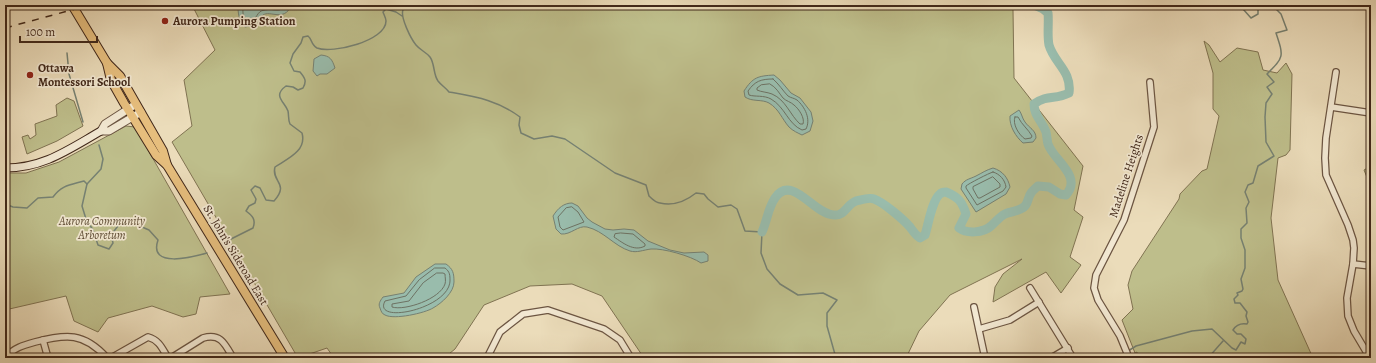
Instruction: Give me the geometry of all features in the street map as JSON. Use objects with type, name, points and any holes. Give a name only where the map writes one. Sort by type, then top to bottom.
[{"type":"main road","name":"St. John's Sideroad East","points":[[72,5],[107,63],[120,76],[163,150],[167,165]]},
{"type":"main road","name":"St. John's Sideroad East","points":[[107,63],[111,80],[156,155],[167,165],[285,358]]},
{"type":"main road","points":[[5,168],[28,166],[44,162],[60,155],[102,131],[105,124],[137,105]]},
{"type":"street","points":[[1336,72],[1325,145],[1324,158],[1326,175],[1353,240],[1353,264],[1347,298],[1348,316],[1354,331],[1370,358]]},
{"type":"street","name":"Madeline Heights","points":[[1127,358],[1127,353],[1120,336],[1098,300],[1094,288],[1096,275],[1124,220],[1154,127],[1150,82]]},
{"type":"street","points":[[1331,107],[1371,113]]},
{"type":"street","points":[[1353,264],[1371,266]]},
{"type":"street","points":[[1030,288],[1073,358]]},
{"type":"street","points":[[979,329],[1010,320],[1039,302]]},
{"type":"street","points":[[974,307],[985,358]]},
{"type":"street","points":[[487,358],[500,332],[523,314],[548,310],[604,329],[620,340],[630,358]]},
{"type":"street","points":[[5,358],[14,350],[23,346],[58,336],[80,338],[98,348],[107,358]]},
{"type":"street","points":[[171,358],[203,338],[209,336],[217,338],[223,342],[233,358]]},
{"type":"street","points":[[111,358],[148,337],[159,343],[168,358]]},
{"type":"street","points":[[42,340],[48,358]]},
{"type":"street","points":[[1051,358],[1068,348]]},
{"type":"green space","points":[[192,5],[1010,5],[1013,10],[1014,78],[1083,166],[1074,210],[1083,217],[1070,257],[1081,265],[1061,293],[1046,272],[993,302],[995,287],[1003,274],[1022,259],[950,295],[919,331],[906,358],[644,358],[602,296],[572,284],[530,286],[484,305],[455,349],[444,358],[334,358],[327,348],[298,358],[172,142],[192,126],[184,80],[215,50]]},
{"type":"green space","points":[[1204,41],[1209,45],[1220,62],[1237,48],[1258,52],[1263,70],[1277,73],[1286,63],[1292,74],[1290,150],[1286,155],[1278,158],[1271,218],[1278,280],[1313,358],[1138,358],[1137,352],[1135,353],[1122,320],[1133,309],[1128,285],[1132,271],[1179,199],[1180,194],[1202,171],[1207,169],[1219,116],[1213,109],[1213,73]]},
{"type":"green space","points":[[67,98],[74,101],[83,126],[57,141],[27,154],[22,137],[28,135],[30,139],[36,135],[35,124],[57,116],[56,105]]},
{"type":"green space","name":"Aurora Community Arboretum","points":[[126,126],[135,127],[230,294],[200,297],[196,314],[183,317],[152,306],[108,318],[98,332],[74,321],[66,296],[5,310],[5,173],[26,173],[59,162]]},
{"type":"green space","points":[[1371,166],[1371,187],[1364,170]]},
{"type":"water","points":[[241,5],[291,6],[288,11],[281,15],[266,14],[262,16],[255,25],[245,27],[243,26],[238,13],[238,8]]},
{"type":"water","points":[[321,55],[330,58],[335,68],[327,74],[320,74],[317,76],[313,71],[314,59]]},
{"type":"water","points":[[774,75],[791,93],[800,98],[811,112],[813,121],[810,131],[802,135],[797,133],[789,127],[772,105],[763,101],[748,99],[745,97],[744,91],[753,80],[764,76]]},
{"type":"water","points":[[1019,110],[1025,122],[1036,135],[1033,142],[1023,143],[1018,138],[1012,127],[1010,116]]},
{"type":"water","points":[[993,168],[1000,171],[1004,175],[1010,187],[1006,194],[976,212],[961,189],[962,184],[967,180]]},
{"type":"water","points":[[572,203],[578,206],[592,222],[605,229],[634,230],[648,241],[670,250],[684,253],[704,252],[708,255],[708,261],[701,263],[684,255],[656,249],[633,252],[624,249],[599,232],[587,227],[581,227],[568,233],[561,234],[556,229],[553,216],[561,206]]},
{"type":"water","points":[[435,264],[446,264],[452,270],[453,274],[454,282],[452,290],[444,300],[433,308],[417,314],[395,317],[384,315],[382,313],[379,305],[383,297],[404,293],[416,277]]},
{"type":"waterway","points":[[407,5],[403,9],[402,13],[404,23],[411,38],[416,45],[430,57],[433,63],[436,78],[449,92],[486,100],[511,111],[520,117],[519,125],[521,133],[534,139],[552,136],[565,139],[615,173],[646,185],[649,196],[654,201],[670,204],[684,200],[696,193],[704,194],[718,207],[731,205],[737,209],[745,231],[762,232],[761,253],[767,269],[780,284],[798,295],[823,293],[837,300],[827,313],[827,326],[836,358]]},
{"type":"waterway","points":[[762,232],[775,198],[782,192],[789,190],[796,192],[826,213],[834,215],[841,214],[856,201],[872,198],[898,215],[920,238],[925,235],[937,197],[943,192],[946,192],[959,200],[966,214],[959,228],[971,232],[984,230],[1003,215],[1023,208],[1026,205],[1031,193],[1038,186],[1049,187],[1060,194],[1066,195],[1070,188],[1071,181],[1069,175],[1051,150],[1046,132],[1037,115],[1034,104],[1043,99],[1069,93],[1068,79],[1049,45],[1048,13],[1034,5]]},
{"type":"waterway","points":[[1244,5],[1243,9],[1251,18],[1258,14],[1258,5],[1262,5]]},
{"type":"waterway","points":[[1117,358],[1136,346],[1192,331],[1212,329],[1236,350],[1241,342],[1245,344],[1246,339],[1241,334],[1237,334],[1233,330],[1237,326],[1247,324],[1248,322],[1246,316],[1247,312],[1240,303],[1235,303],[1234,299],[1238,295],[1237,293],[1243,289],[1241,279],[1245,268],[1245,250],[1241,238],[1241,229],[1247,223],[1246,208],[1249,202],[1245,192],[1248,185],[1253,183],[1258,166],[1274,156],[1266,142],[1266,103],[1272,94],[1267,87],[1274,82],[1267,74],[1277,64],[1281,56],[1276,33],[1287,30],[1281,14],[1272,5]]},
{"type":"waterway","points":[[229,240],[253,228],[253,218],[246,211],[249,206],[255,203],[256,199],[251,190],[255,186],[260,188],[266,200],[274,201],[280,190],[280,186],[274,172],[275,167],[295,154],[302,145],[302,133],[290,124],[288,111],[281,99],[280,93],[286,86],[293,87],[298,90],[304,86],[305,80],[303,76],[300,72],[294,71],[290,63],[293,54],[301,43],[303,37],[308,36],[317,48],[334,49],[345,47],[368,40],[384,28],[386,21],[383,12],[386,9],[396,12],[402,16]]},
{"type":"waterway","points":[[67,53],[69,74],[83,122]]},
{"type":"waterway","points":[[99,145],[103,159],[101,169],[87,184],[82,206],[86,219],[93,230],[98,245],[109,249],[113,243],[111,235],[121,222],[128,221],[149,230],[158,240],[157,249],[159,255],[165,258],[174,259],[192,257],[207,253]]},
{"type":"waterway","points":[[5,204],[13,207],[27,208],[38,198],[53,197],[56,193],[67,186],[84,181],[87,184]]},
{"type":"waterway","points":[[1208,358],[1223,341]]},
{"type":"railway","points":[[5,28],[90,5]]},
{"type":"place","name":"Aurora Pumping Station","points":[[165,21]]},
{"type":"place","name":"Ottawa Montessori School","points":[[30,75]]}]
